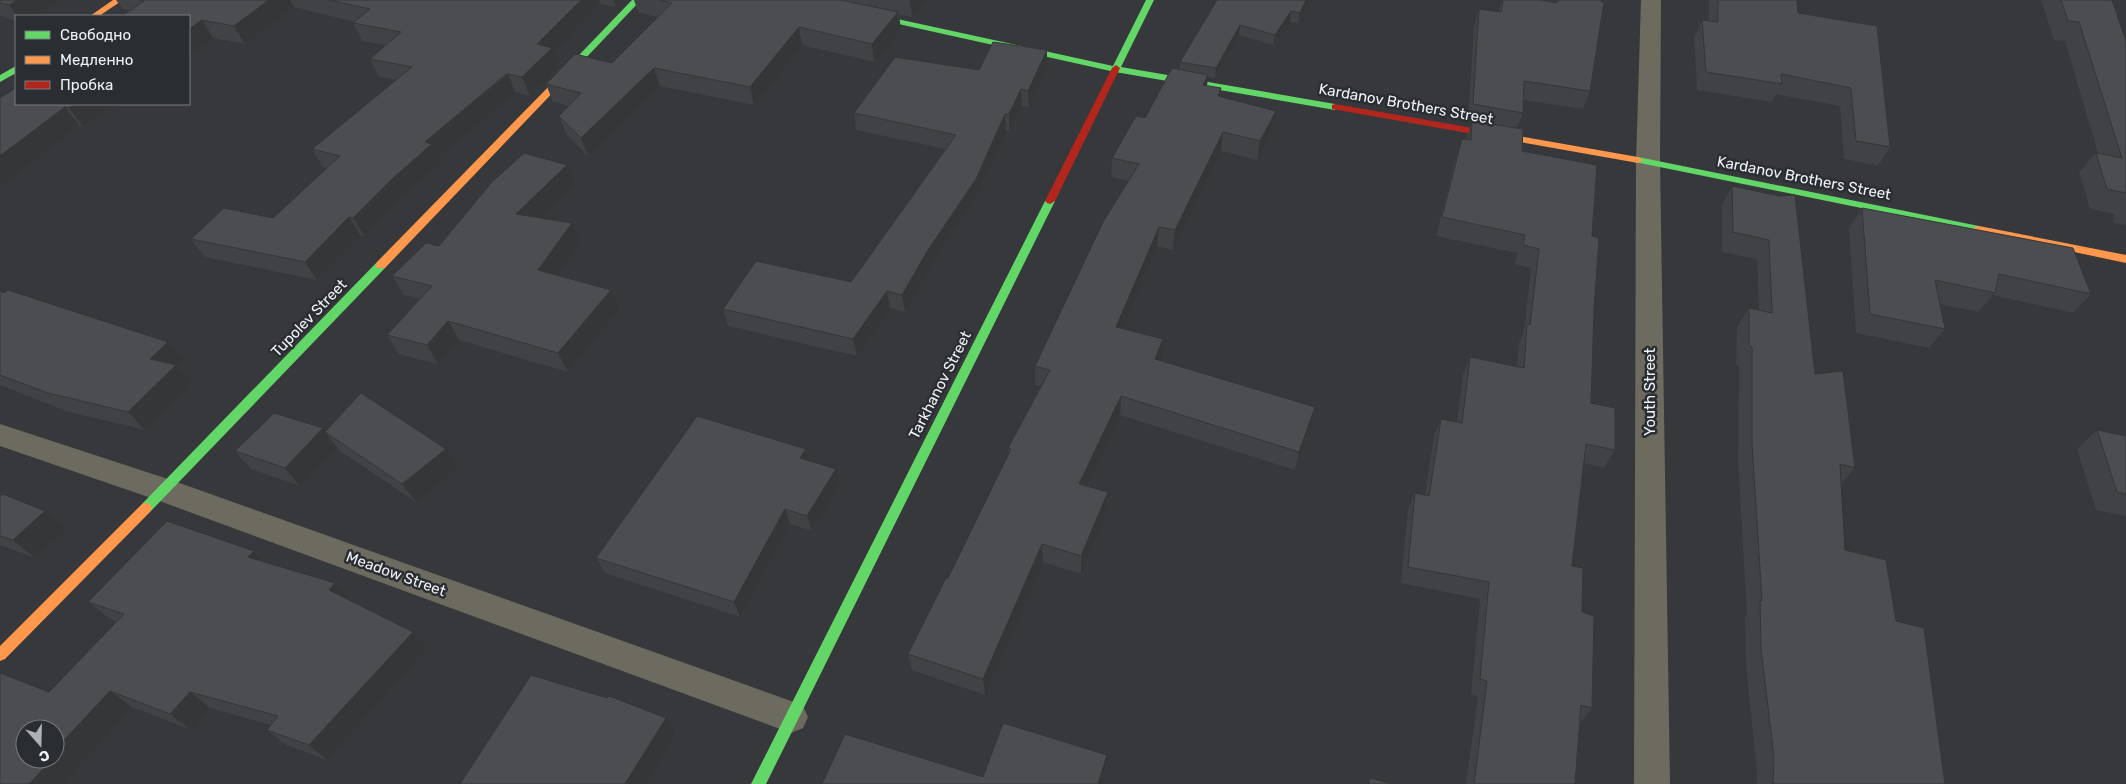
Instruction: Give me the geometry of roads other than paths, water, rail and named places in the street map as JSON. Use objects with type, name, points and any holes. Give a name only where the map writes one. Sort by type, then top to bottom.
[{"type":"street","points":[[96,15],[119,0]]},
{"type":"street","name":"Tupolev Street","points":[[0,654],[164,490],[637,0]]},
{"type":"street","name":"Kardanov Brothers Street","points":[[799,0],[1115,69],[1648,162],[2126,259]]},
{"type":"street","name":"Tarkhanov Street","points":[[758,784],[1150,0]]},
{"type":"street","name":"Youth Street","points":[[1651,0],[1648,162],[1652,784]]},
{"type":"street","points":[[0,79],[15,70]]},
{"type":"street","name":"Meadow Street","points":[[0,434],[164,490],[791,717]]}]
